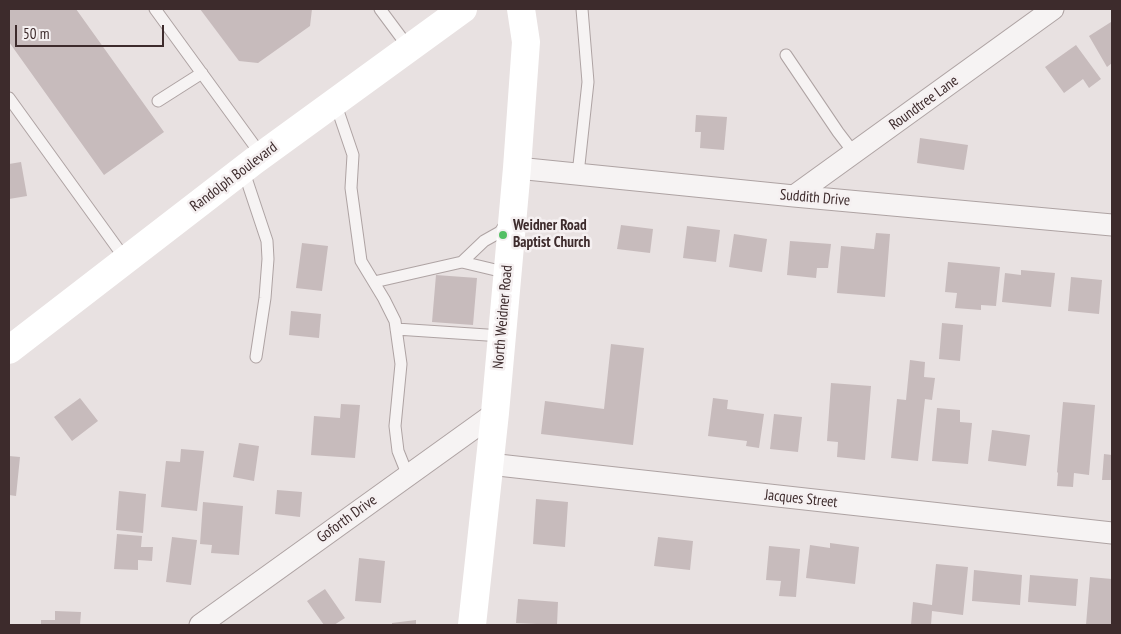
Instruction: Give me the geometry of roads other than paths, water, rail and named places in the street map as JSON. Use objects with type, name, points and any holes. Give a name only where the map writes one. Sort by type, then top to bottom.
[{"type":"main road","name":"Randolph Boulevard","points":[[9,350],[253,163],[463,9]]},
{"type":"main road","name":"North Weidner Road","points":[[472,625],[490,464],[517,168],[526,42],[521,9]]},
{"type":"street","name":"Roundtree Lane","points":[[794,196],[1053,9]]},
{"type":"street","name":"Suddith Drive","points":[[517,168],[794,196],[1112,224]]},
{"type":"street","name":"Goforth Drive","points":[[200,625],[494,413]]},
{"type":"street","name":"Jacques Street","points":[[490,464],[1112,533]]},
{"type":"lane","points":[[155,9],[202,73],[253,163],[267,241],[268,259],[265,298],[256,357]]},
{"type":"lane","points":[[380,9],[409,48]]},
{"type":"lane","points":[[578,174],[588,82],[582,9]]},
{"type":"lane","points":[[786,55],[854,153]]},
{"type":"lane","points":[[158,101],[202,73]]},
{"type":"lane","points":[[9,98],[126,260]]},
{"type":"lane","points":[[335,102],[353,155],[351,188],[361,261],[395,321],[401,364],[395,426],[398,451],[408,476]]},
{"type":"lane","points":[[462,262],[484,241],[500,232],[513,214]]},
{"type":"lane","points":[[374,282],[462,262],[508,273]]},
{"type":"lane","points":[[396,328],[502,336]]},
{"type":"place","name":"Weidner Road Baptist Church","points":[[503,235]]}]
